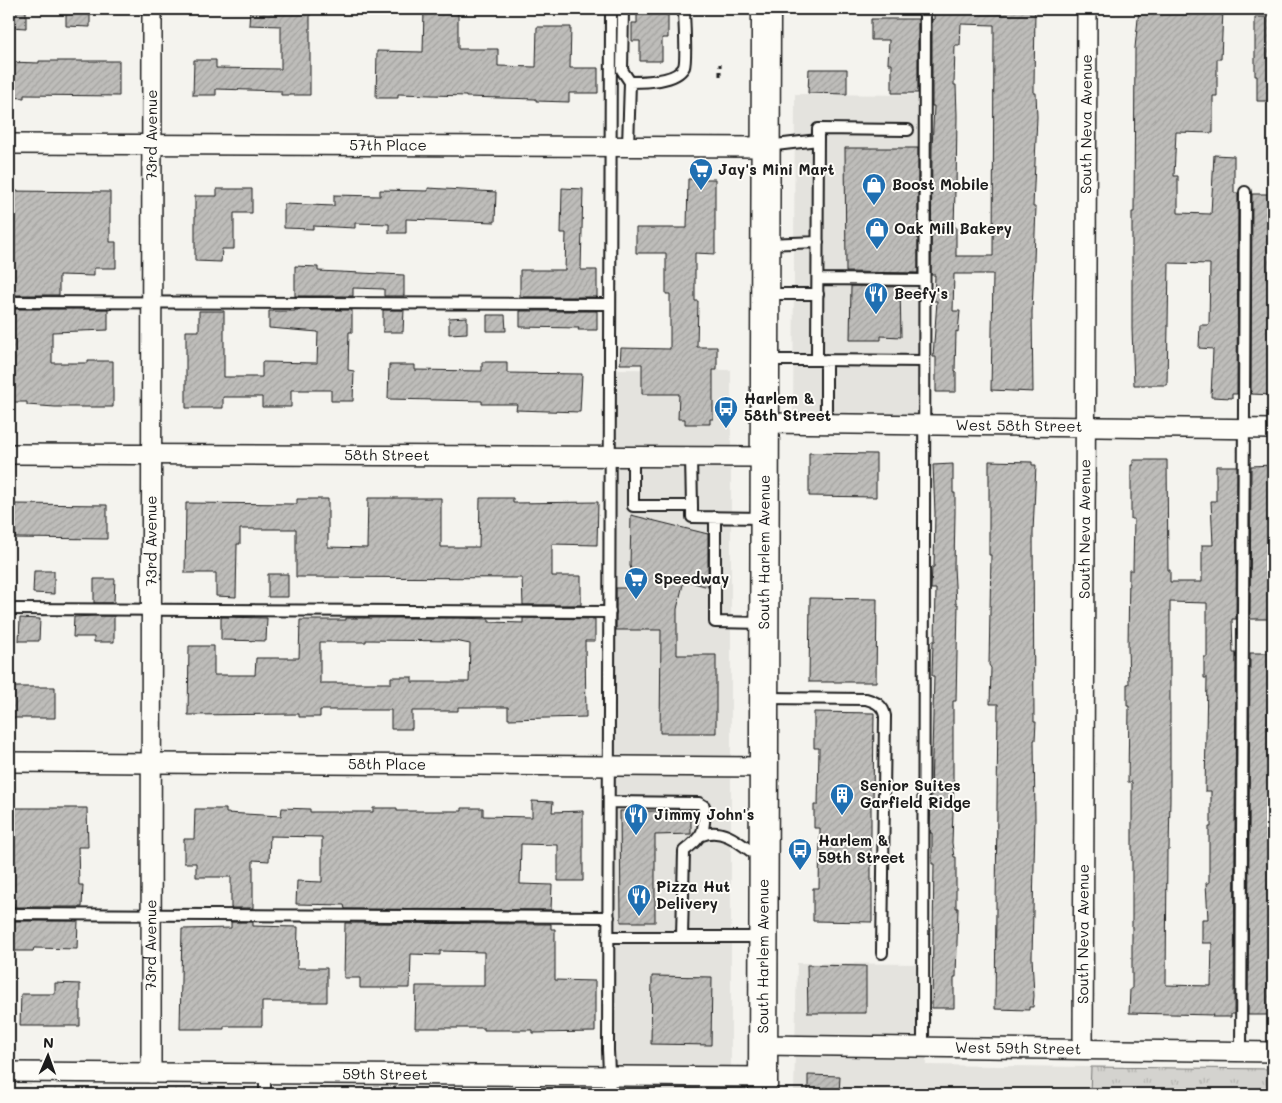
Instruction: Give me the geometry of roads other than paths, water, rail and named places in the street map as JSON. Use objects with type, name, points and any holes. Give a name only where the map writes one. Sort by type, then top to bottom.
[{"type":"main road","name":"South Harlem Avenue","points":[[763,1086],[766,9]]},
{"type":"street","name":"73rd Avenue","points":[[151,1073],[152,9]]},
{"type":"street","name":"South Neva Avenue","points":[[1083,1050],[1087,427],[1087,9]]},
{"type":"street","name":"57th Place","points":[[9,144],[766,147]]},
{"type":"street","name":"West 58th Street","points":[[765,423],[1273,430]]},
{"type":"street","name":"58th Street","points":[[9,454],[765,457]]},
{"type":"street","name":"58th Place","points":[[9,762],[764,767]]},
{"type":"street","name":"West 59th Street","points":[[763,1045],[1273,1052]]},
{"type":"street","name":"59th Street","points":[[9,1072],[265,1074],[609,1085],[763,1086]]},
{"type":"lane","points":[[611,9],[620,146]]},
{"type":"lane","points":[[609,1085],[610,304],[620,146],[630,82],[622,70],[623,9]]},
{"type":"lane","points":[[630,82],[652,82],[679,74],[684,66],[684,9]]},
{"type":"lane","points":[[923,1048],[925,9]]},
{"type":"lane","points":[[826,424],[818,294],[818,130],[908,130]]},
{"type":"lane","points":[[766,147],[818,140]]},
{"type":"lane","points":[[1241,1052],[1245,192]]},
{"type":"lane","points":[[765,244],[818,242]]},
{"type":"lane","points":[[818,279],[924,280]]},
{"type":"lane","points":[[765,294],[818,294]]},
{"type":"lane","points":[[9,302],[610,304]]},
{"type":"lane","points":[[765,360],[924,361]]},
{"type":"lane","points":[[633,457],[633,506],[692,506]]},
{"type":"lane","points":[[691,457],[692,517],[764,518]]},
{"type":"lane","points":[[715,517],[715,622],[764,623]]},
{"type":"lane","points":[[9,609],[610,612]]},
{"type":"lane","points":[[764,698],[866,699],[873,701],[884,710],[882,953]]},
{"type":"lane","points":[[609,802],[699,803],[704,806],[705,823],[702,835]]},
{"type":"lane","points":[[682,937],[684,850],[702,835],[708,832],[716,832],[727,835],[764,860]]},
{"type":"lane","points":[[9,914],[608,918]]},
{"type":"lane","points":[[608,937],[763,938]]},
{"type":"lane","points":[[265,1074],[265,1094]]},
{"type":"place","name":"Jay's Mini Mart","points":[[701,191]]},
{"type":"place","name":"Boost Mobile","points":[[874,206]]},
{"type":"place","name":"Oak Mill Bakery","points":[[877,250]]},
{"type":"place","name":"Beefy's","points":[[876,315]]},
{"type":"place","name":"Harlem & 58th Street","points":[[726,429]]},
{"type":"place","name":"Speedway","points":[[636,600]]},
{"type":"place","name":"Senior Suites Garfield Ridge","points":[[842,816]]},
{"type":"place","name":"Jimmy John's","points":[[636,836]]},
{"type":"place","name":"Harlem & 59th Street","points":[[800,871]]},
{"type":"place","name":"Pizza Hut Delivery","points":[[639,917]]}]
